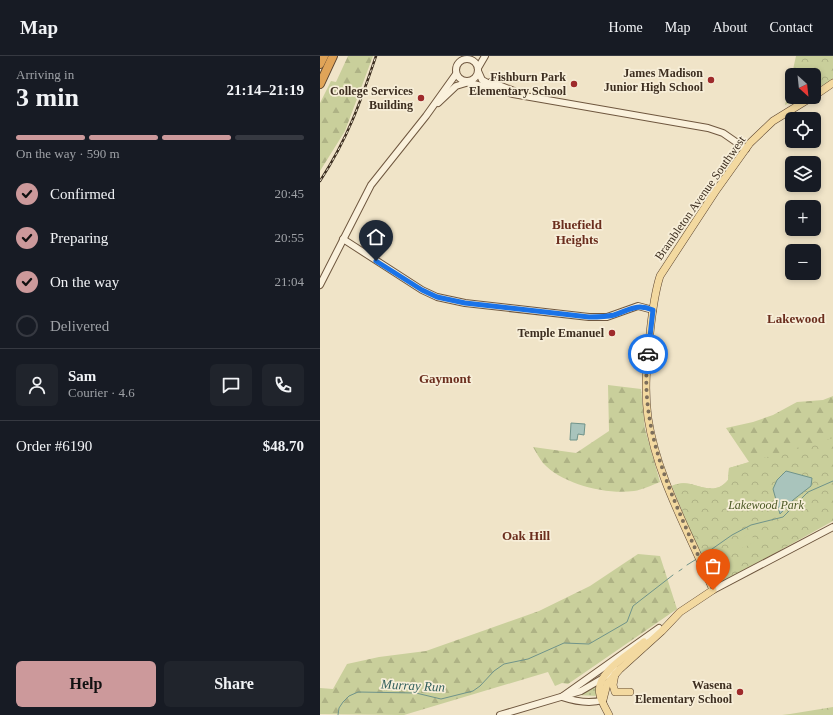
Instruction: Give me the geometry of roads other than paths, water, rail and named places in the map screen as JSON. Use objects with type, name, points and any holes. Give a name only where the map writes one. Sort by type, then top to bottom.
[{"type":"highway","points":[[320,64],[324,56]]},
{"type":"highway","points":[[320,84],[333,56]]},
{"type":"main road","points":[[426,116],[456,74],[456,67],[460,61],[478,56]]},
{"type":"main road","points":[[320,285],[371,185],[433,108],[456,86],[474,78],[485,56]]},
{"type":"main road","points":[[460,58],[470,58],[479,67],[486,83],[521,94]]},
{"type":"main road","points":[[456,74],[466,82],[509,93],[708,128],[723,133],[746,148]]},
{"type":"main road","name":"Brambleton Avenue Southwest","points":[[821,91],[833,83]]},
{"type":"main road","name":"Brambleton Avenue Southwest","points":[[713,590],[667,483],[651,430],[646,380],[657,285],[663,269],[746,148],[773,121],[800,104]]},
{"type":"main road","points":[[343,239],[422,290],[451,300],[589,317],[607,317],[638,306],[653,310]]},
{"type":"main road","points":[[602,700],[607,684],[617,671],[689,605],[713,590],[833,527]]},
{"type":"main road","points":[[562,697],[671,621]]},
{"type":"main road","points":[[609,715],[599,694],[601,680],[610,668],[659,628]]},
{"type":"main road","points":[[500,715],[582,691],[617,671]]},
{"type":"main road","points":[[617,671],[612,686],[615,692],[630,692]]},
{"type":"main road","points":[[562,697],[595,698],[602,700]]},
{"type":"water","points":[[571,423],[585,424],[584,435],[578,434],[577,440],[570,440]]},
{"type":"water","points":[[786,471],[812,478],[811,486],[793,500],[780,514],[773,489],[777,480]]},
{"type":"waterway","name":"Murray Run","points":[[702,556],[732,535],[751,525],[783,517],[808,492],[833,481]]},
{"type":"waterway","name":"Murray Run","points":[[687,565],[695,560]]},
{"type":"waterway","name":"Murray Run","points":[[338,715],[339,708],[343,702],[349,696],[358,692],[416,693],[441,699],[473,691],[480,686],[494,671],[504,664],[528,659],[564,643],[589,644],[627,622],[633,606],[673,575]]},
{"type":"railway","points":[[320,181],[346,135],[359,105],[376,56]]},
{"type":"place","name":"James Madison Junior High School","points":[[711,80]]},
{"type":"place","name":"Fishburn Park Elementary School","points":[[574,84]]},
{"type":"place","name":"College Services Building","points":[[421,98]]},
{"type":"place","name":"Temple Emanuel","points":[[612,333]]},
{"type":"place","name":"Wasena Elementary School","points":[[740,692]]},
{"type":"district","name":"Bluefield Heights","points":[[577,232]]},
{"type":"district","name":"Lakewood","points":[[796,318]]},
{"type":"district","name":"Gaymont","points":[[445,378]]},
{"type":"district","name":"Oak Hill","points":[[526,535]]},
{"type":"park label","name":"Lakewood Park","points":[[766,505]]}]
